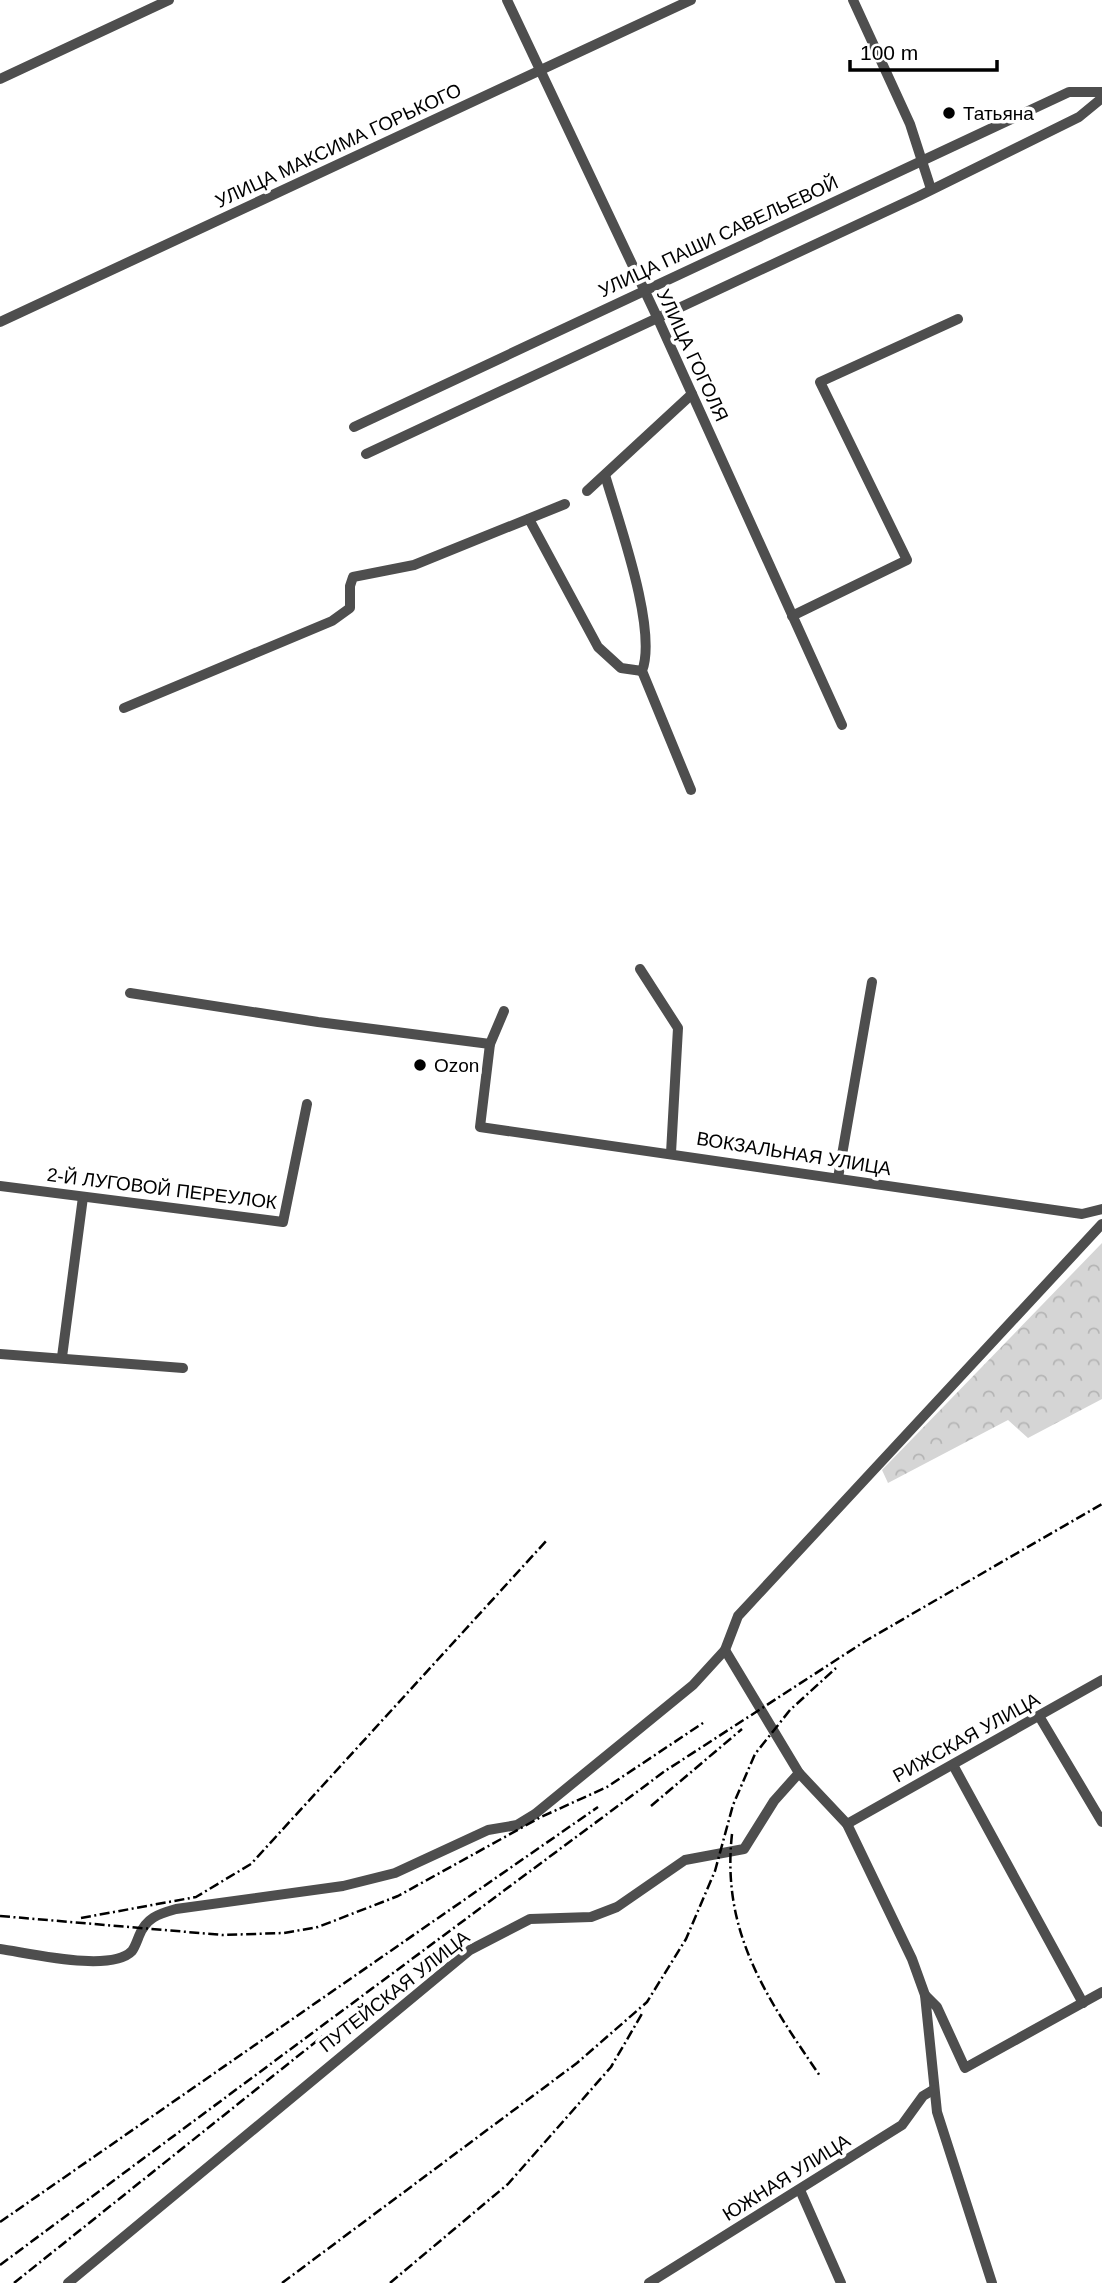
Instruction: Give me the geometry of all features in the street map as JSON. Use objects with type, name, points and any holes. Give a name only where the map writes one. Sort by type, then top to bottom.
[{"type":"street","points":[[0,79],[169,0]]},
{"type":"street","name":"УЛИЦА ГОГОЛЯ","points":[[507,0],[658,319],[842,725]]},
{"type":"street","name":"УЛИЦА МАКСИМА ГОРЬКОГО","points":[[0,322],[691,0]]},
{"type":"street","points":[[853,0],[910,124],[931,188]]},
{"type":"street","name":"УЛИЦА ПАШИ САВЕЛЬЕВОЙ","points":[[354,427],[1069,92],[1102,92]]},
{"type":"street","points":[[366,454],[658,319],[1079,117],[1102,98]]},
{"type":"street","points":[[792,615],[906,560],[820,382],[958,319]]},
{"type":"street","points":[[587,491],[692,394]]},
{"type":"street","points":[[605,475],[641,604],[646,659],[642,671],[691,790]]},
{"type":"street","points":[[124,708],[332,621],[350,608],[349,586],[353,577],[414,565],[565,504]]},
{"type":"street","points":[[528,519],[598,647],[621,668],[642,671]]},
{"type":"street","points":[[640,969],[678,1028],[671,1153]]},
{"type":"street","points":[[838,1178],[872,982]]},
{"type":"street","points":[[130,993],[318,1022],[490,1044],[504,1011]]},
{"type":"street","name":"ВОКЗАЛЬНАЯ УЛИЦА","points":[[490,1044],[480,1127],[1082,1214],[1102,1209]]},
{"type":"street","name":"2-Й ЛУГОВОЙ ПЕРЕУЛОК","points":[[0,1185],[283,1222],[307,1104]]},
{"type":"street","points":[[62,1357],[83,1197]]},
{"type":"street","points":[[0,1949],[95,1962],[119,1960],[133,1950],[141,1930],[156,1915],[176,1909],[343,1886],[395,1873],[488,1830],[517,1825],[535,1814],[693,1685],[725,1650],[738,1616],[1102,1224]]},
{"type":"street","points":[[0,1354],[183,1368]]},
{"type":"street","points":[[725,1650],[799,1773],[847,1825],[912,1959],[925,1995],[937,2112],[992,2283]]},
{"type":"street","name":"РИЖСКАЯ УЛИЦА","points":[[847,1825],[1102,1680]]},
{"type":"street","points":[[1040,1716],[1102,1822]]},
{"type":"street","points":[[953,1765],[1083,2003]]},
{"type":"street","name":"ПУТЕЙСКАЯ УЛИЦА","points":[[68,2283],[470,1950],[530,1919],[591,1917],[617,1907],[685,1860],[744,1849],[774,1801],[799,1773]]},
{"type":"street","points":[[925,1995],[937,2007],[965,2068],[1102,1992]]},
{"type":"street","name":"ЮЖНАЯ УЛИЦА","points":[[649,2283],[902,2125],[923,2096],[933,2090]]},
{"type":"street","points":[[800,2190],[841,2283]]},
{"type":"green space","points":[[1102,1243],[1102,1399],[1028,1438],[1008,1420],[888,1483],[882,1470]]},
{"type":"railway","points":[[0,2265],[665,1771],[867,1640],[1102,1504]]},
{"type":"railway","points":[[81,1918],[196,1897],[251,1864],[548,1539]]},
{"type":"railway","points":[[282,2283],[577,2063],[647,2002],[686,1939],[715,1871],[733,1805],[755,1754],[790,1710],[836,1668]]},
{"type":"railway","points":[[0,1916],[223,1935],[284,1933],[318,1927],[398,1896],[541,1817],[607,1787],[706,1721]]},
{"type":"railway","points":[[651,1806],[742,1729]]},
{"type":"railway","points":[[0,2222],[598,1807]]},
{"type":"railway","points":[[732,1834],[730,1870],[741,1934],[766,1991],[820,2076]]},
{"type":"railway","points":[[390,2283],[508,2184],[611,2067],[643,2012]]},
{"type":"railway","points":[[14,2283],[323,2036]]},
{"type":"place","name":"Татьяна","points":[[949,113]]},
{"type":"place","name":"Ozon","points":[[420,1065]]}]
